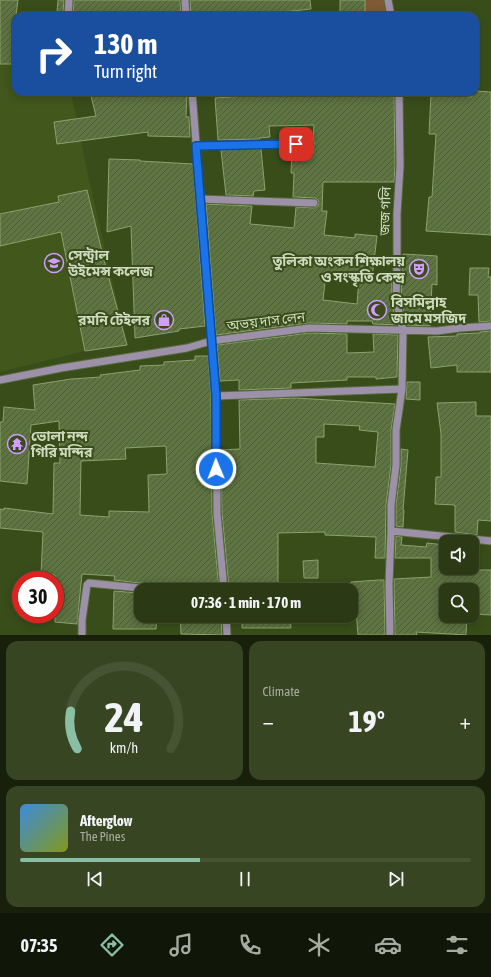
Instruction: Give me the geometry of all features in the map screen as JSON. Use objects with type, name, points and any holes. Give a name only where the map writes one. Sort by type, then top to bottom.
[{"type":"street","points":[[68,12],[69,0]]},
{"type":"street","points":[[185,0],[186,12]]},
{"type":"street","points":[[388,0],[390,12]]},
{"type":"street","points":[[192,96],[216,396],[216,513],[223,583]]},
{"type":"street","name":"জজ গলি","points":[[390,635],[389,584],[391,505],[396,465],[396,430],[402,389],[403,330],[396,299],[397,214],[400,166],[399,96]]},
{"type":"street","points":[[196,146],[310,143]]},
{"type":"street","points":[[200,199],[314,203]]},
{"type":"street","name":"অভয় দাস লেন","points":[[0,380],[61,368],[187,348],[211,341],[309,328],[437,331],[491,326]]},
{"type":"street","points":[[216,396],[402,389]]},
{"type":"street","points":[[391,531],[491,541]]},
{"type":"street","points":[[82,635],[82,620],[87,586],[89,583],[134,587]]},
{"type":"street","points":[[226,623],[227,635]]},
{"type":"shaded area","points":[[365,0],[388,0],[390,12],[365,12]]},
{"type":"shaded area","name":"সেন্ট্রাল উইমেন্স কলেজ","points":[[0,18],[12,19],[12,96],[72,96],[89,180],[127,345],[85,351],[0,372]]},
{"type":"building","points":[[0,0],[18,0],[16,12],[12,12],[12,64],[0,64]]},
{"type":"building","points":[[58,0],[64,0],[63,12],[57,12]]},
{"type":"building","points":[[74,0],[180,0],[181,12],[73,12]]},
{"type":"building","points":[[190,0],[310,0],[311,9],[282,12],[191,12]]},
{"type":"building","points":[[340,0],[365,0],[365,12],[340,12]]},
{"type":"building","points":[[479,91],[491,92],[491,235],[426,231],[429,197],[432,197],[436,134],[429,134],[431,96],[479,96]]},
{"type":"building","points":[[91,96],[187,96],[186,117],[189,117],[190,137],[148,136],[148,132],[57,144],[54,122],[96,116]]},
{"type":"building","points":[[247,96],[394,96],[394,182],[323,182],[322,211],[327,211],[324,235],[355,238],[355,234],[377,236],[372,278],[392,279],[391,300],[397,325],[373,324],[372,321],[347,321],[347,324],[308,323],[216,335],[206,204],[252,206],[250,224],[294,228],[296,207],[314,208],[318,206],[319,203],[315,198],[293,197],[294,173],[291,173],[292,152],[313,154],[313,147],[315,143],[313,139],[314,125],[269,126],[270,137],[259,138],[260,139],[218,140],[215,98]],"holes":[[[326,274],[359,278],[357,304],[323,300]]]},
{"type":"building","points":[[261,149],[265,190],[254,191],[253,196],[226,195],[221,150]]},
{"type":"building","points":[[109,159],[193,164],[205,326],[179,329],[179,331],[135,338],[131,226],[107,232]]},
{"type":"building","points":[[87,190],[127,345],[85,351],[61,232],[0,246],[0,214],[59,202],[58,196]]},
{"type":"building","points":[[403,254],[437,256],[437,285],[432,284],[430,326],[407,325],[401,299]]},
{"type":"building","points":[[470,268],[489,268],[488,277],[491,277],[491,321],[479,322],[478,295],[469,295]]},
{"type":"building","points":[[491,331],[491,372],[457,372],[457,365],[431,368],[428,337],[457,336],[457,334]]},
{"type":"building","points":[[309,333],[347,334],[347,353],[374,352],[373,334],[398,335],[397,377],[376,379],[376,377],[347,377],[347,380],[291,383],[291,388],[239,390],[239,380],[220,381],[217,345]]},
{"type":"building","points":[[195,356],[208,356],[211,396],[212,513],[218,583],[139,583],[114,580],[115,576],[82,574],[77,624],[64,623],[64,571],[41,571],[43,532],[0,528],[0,509],[4,510],[4,508],[53,514],[54,463],[60,463],[59,421],[31,425],[27,484],[0,481],[0,422],[3,422],[4,407],[35,410],[33,385],[71,379],[101,377],[100,375],[140,370],[140,366],[164,365],[164,362],[195,360]],"holes":[[[166,446],[167,474],[148,475],[149,512],[109,511],[109,517],[80,515],[81,461],[126,459],[125,448]]]},
{"type":"building","points":[[407,382],[420,382],[420,400],[406,399]]},
{"type":"building","points":[[296,398],[395,404],[391,430],[391,465],[386,505],[385,558],[375,558],[376,537],[325,535],[325,532],[278,533],[278,583],[229,583],[222,513],[221,450],[240,449],[239,400]],"holes":[[[324,424],[360,426],[359,430],[378,432],[375,467],[316,463],[316,437],[324,437]]]},
{"type":"building","points":[[476,402],[476,416],[491,416],[491,521],[478,520],[477,535],[455,532],[455,505],[435,504],[436,477],[441,477],[441,434],[437,403]]},
{"type":"building","points":[[401,449],[408,450],[403,527],[396,526],[396,505],[401,466]]},
{"type":"building","points":[[396,536],[402,537],[401,545],[426,547],[427,543],[439,544],[439,575],[479,575],[479,570],[491,570],[491,615],[479,614],[479,583],[439,583],[439,623],[467,623],[466,635],[416,632],[417,635],[395,635],[394,579],[431,577],[431,558],[395,558]]},
{"type":"building","points":[[318,560],[318,578],[304,578],[303,561]]},
{"type":"building","points":[[384,580],[385,635],[358,635],[358,583],[351,582]]},
{"type":"building","points":[[114,591],[134,593],[134,623],[156,623],[156,629],[113,629]]},
{"type":"building","points":[[180,623],[221,623],[222,635],[181,634]]},
{"type":"building","points":[[242,623],[291,623],[291,628],[242,628]]},
{"type":"place","name":"সেন্ট্রাল উইমেন্স কলেজ","points":[[54,263]]},
{"type":"place","name":"তুলিকা অংকন শিক্ষালয় ও সংস্কৃতি কেন্দ্র","points":[[419,269]]},
{"type":"place","name":"বিসমিল্লাহ জামে মসজিদ","points":[[377,310]]},
{"type":"place","name":"রমনি টেইলর","points":[[164,320]]},
{"type":"place","name":"ভোলা নন্দ গিরি মন্দির","points":[[17,444]]},
{"type":"route","points":[[216,469],[216,396],[196,146],[296,144]]}]
